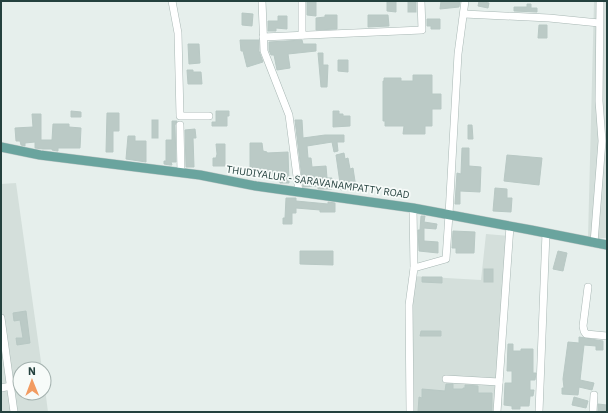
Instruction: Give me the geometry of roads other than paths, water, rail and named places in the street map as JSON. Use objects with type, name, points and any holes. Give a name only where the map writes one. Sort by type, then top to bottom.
[{"type":"main road","name":"THUDIYALUR - SARAVANAMPATTY ROAD","points":[[1,147],[40,155],[200,175],[256,186],[413,208],[607,245]]},
{"type":"street","points":[[172,1],[178,33],[180,116],[209,116]]},
{"type":"street","points":[[262,1],[264,51],[288,115],[300,192]]},
{"type":"street","points":[[302,1],[302,35]]},
{"type":"street","points":[[263,36],[422,30],[421,1]]},
{"type":"street","points":[[414,268],[446,259],[458,54],[465,1]]},
{"type":"street","points":[[594,243],[602,141],[599,101],[600,1]]},
{"type":"street","points":[[464,14],[549,18],[599,24]]},
{"type":"street","points":[[180,125],[182,173]]},
{"type":"street","points":[[410,412],[409,305],[414,268],[413,208]]},
{"type":"street","points":[[498,412],[510,226]]},
{"type":"street","points":[[539,412],[546,233]]},
{"type":"street","points":[[588,287],[583,326],[584,331],[586,334],[607,336]]},
{"type":"street","points":[[1,318],[14,412]]},
{"type":"street","points":[[446,379],[499,382]]},
{"type":"street","points":[[1,388],[11,386]]},
{"type":"street","points":[[593,412],[594,395]]}]
